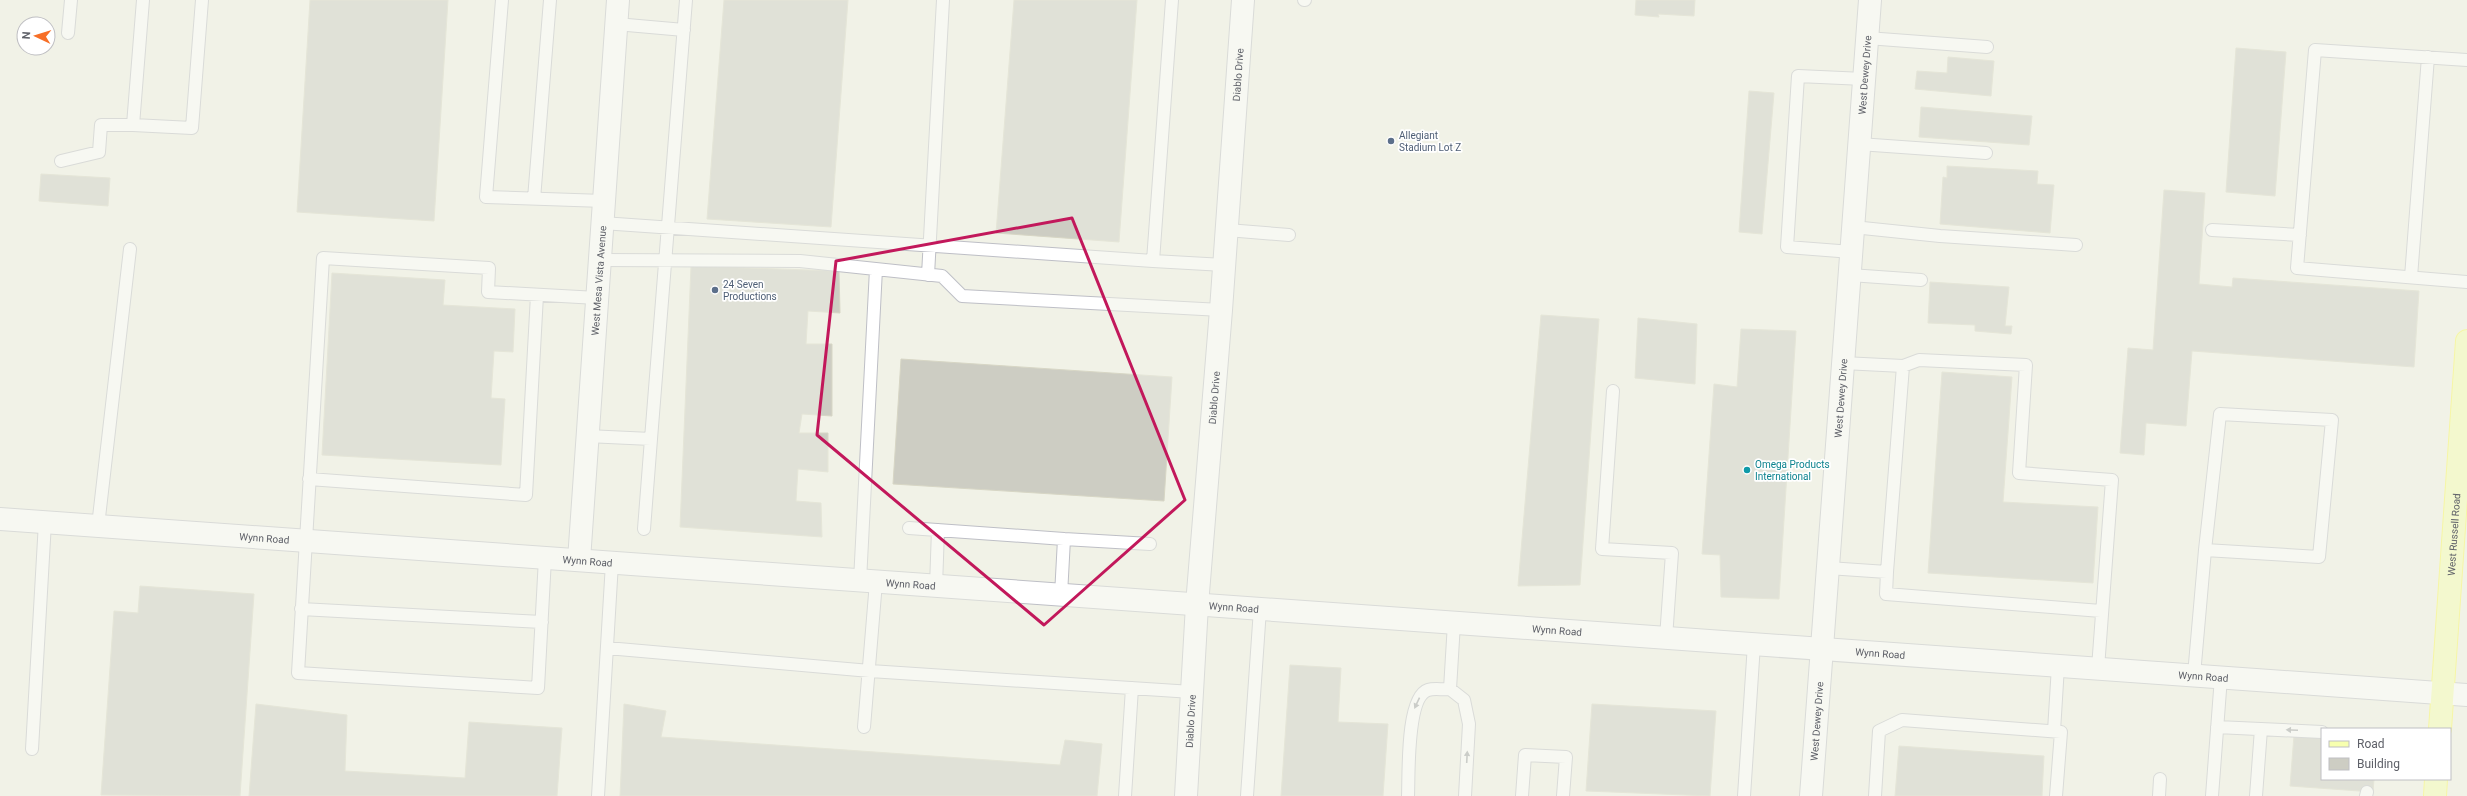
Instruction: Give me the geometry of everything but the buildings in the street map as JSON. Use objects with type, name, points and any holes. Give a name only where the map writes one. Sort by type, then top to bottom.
[{"type":"main road","name":"West Russell Road","points":[[2440,728],[2442,693],[2461,505],[2467,341]]},
{"type":"main road","points":[[2435,796],[2436,780]]},
{"type":"street","name":"West Mesa Vista Avenue","points":[[579,560],[618,0]]},
{"type":"street","name":"Diablo Drive","points":[[1186,796],[1197,605],[1221,310],[1243,0]]},
{"type":"street","name":"West Dewey Drive","points":[[1811,796],[1870,0]]},
{"type":"street","name":"Wynn Road","points":[[0,519],[2467,695]]},
{"type":"lane","points":[[68,34],[71,0]]},
{"type":"lane","points":[[133,125],[143,0]]},
{"type":"lane","points":[[61,162],[99,152],[101,125],[192,128],[202,0]]},
{"type":"lane","points":[[502,0],[486,197],[604,201]]},
{"type":"lane","points":[[534,199],[550,0]]},
{"type":"lane","points":[[644,528],[686,0]]},
{"type":"lane","points":[[928,275],[943,0]]},
{"type":"lane","points":[[1154,261],[1172,0]]},
{"type":"lane","points":[[616,24],[684,30]]},
{"type":"lane","points":[[1867,38],[1987,47]]},
{"type":"lane","points":[[2467,60],[2315,50],[2297,268],[2467,282]]},
{"type":"lane","points":[[2410,277],[2428,58]]},
{"type":"lane","points":[[1852,252],[1787,247],[1798,76],[1864,79]]},
{"type":"lane","points":[[1860,144],[1986,153]]},
{"type":"lane","points":[[602,223],[668,226],[929,246],[1224,265]]},
{"type":"lane","points":[[1853,227],[1940,236],[2076,245]]},
{"type":"lane","points":[[1227,230],[1289,235]]},
{"type":"lane","points":[[2212,230],[2300,235]]},
{"type":"lane","points":[[98,526],[130,250]]},
{"type":"lane","points":[[545,558],[538,688],[298,673],[323,258],[490,268],[488,292],[597,298]]},
{"type":"lane","points":[[600,260],[800,261],[942,276],[962,296],[1221,310]]},
{"type":"lane","points":[[864,727],[870,671],[868,581],[876,269]]},
{"type":"lane","points":[[1850,275],[1921,280]]},
{"type":"lane","points":[[309,479],[526,495],[537,295]]},
{"type":"lane","points":[[1844,363],[1903,366],[1920,360],[2026,365],[2019,473],[2112,480],[2101,611],[2098,668]]},
{"type":"lane","points":[[1903,366],[1886,594],[2101,611]]},
{"type":"lane","points":[[1613,391],[1602,549],[1672,553],[1666,638]]},
{"type":"lane","points":[[2194,675],[2205,550],[2220,414],[2332,420],[2319,557],[2205,550]]},
{"type":"lane","points":[[587,436],[651,439]]},
{"type":"lane","points":[[32,749],[45,522]]},
{"type":"lane","points":[[909,528],[1150,544]]},
{"type":"lane","points":[[936,586],[938,530]]},
{"type":"lane","points":[[1061,595],[1064,539]]},
{"type":"lane","points":[[598,796],[612,563]]},
{"type":"lane","points":[[1828,568],[1887,572]]},
{"type":"lane","points":[[302,609],[542,622]]},
{"type":"lane","points":[[1247,796],[1260,609]]},
{"type":"lane","points":[[1450,689],[1454,623]]},
{"type":"lane","points":[[1744,796],[1754,644]]},
{"type":"lane","points":[[607,648],[870,671],[1192,692]]},
{"type":"lane","points":[[2054,731],[2058,666]]},
{"type":"lane","points":[[2212,796],[2221,677]]},
{"type":"lane","points":[[1125,796],[1132,688]]},
{"type":"lane","points":[[1408,796],[1412,713],[1419,697],[1428,690],[1450,689],[1464,700],[1469,724],[1465,796]]},
{"type":"lane","points":[[1875,796],[1879,732],[1902,720],[2061,732],[2056,796]]},
{"type":"lane","points":[[2217,727],[2321,732]]},
{"type":"lane","points":[[2256,796],[2261,729]]},
{"type":"lane","points":[[1522,796],[1525,755],[1566,757],[1563,796]]},
{"type":"lane","points":[[2159,796],[2160,779]]},
{"type":"highlighted area","points":[[1072,218],[1185,500],[1044,625],[817,435],[836,261]]},
{"type":"place","name":"Allegiant Stadium Lot Z","points":[[1391,141]]},
{"type":"place","name":"24 Seven Productions","points":[[715,290]]},
{"type":"place","name":"Omega Products International","points":[[1747,470]]}]
